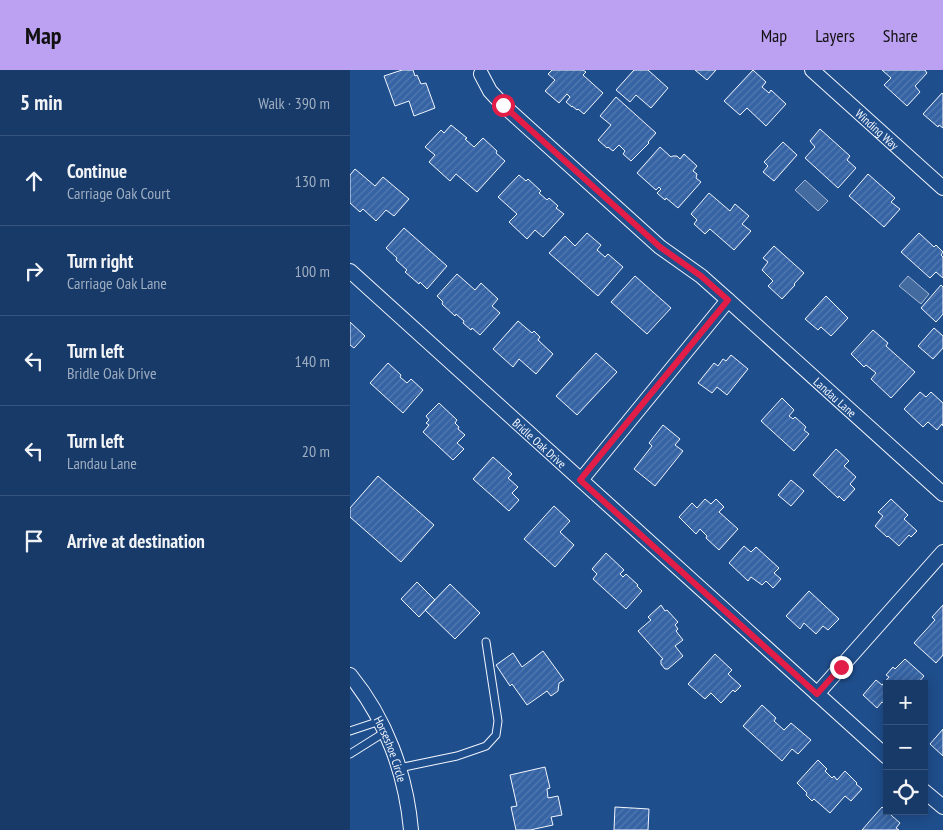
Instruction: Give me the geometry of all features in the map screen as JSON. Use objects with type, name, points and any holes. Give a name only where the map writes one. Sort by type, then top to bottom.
[{"type":"street","name":"Winding Way","points":[[819,72],[943,188]]},
{"type":"street","name":"Landau Lane","points":[[481,74],[490,91],[503,105],[660,247],[701,276],[943,494]]},
{"type":"street","name":"Bridle Oak Drive","points":[[350,271],[883,753]]},
{"type":"street","points":[[580,480],[728,300]]},
{"type":"street","points":[[817,694],[943,552]]},
{"type":"street","name":"Horseshoe Circle","points":[[350,675],[368,700],[383,726],[406,791],[411,830]]},
{"type":"street","points":[[928,794],[943,808]]},
{"type":"lane","points":[[399,768],[457,756],[486,746],[496,735],[498,721],[486,642]]},
{"type":"lane","points":[[350,731],[383,726]]},
{"type":"lane","points":[[350,754],[383,726]]},
{"type":"water","points":[[805,180],[828,201],[818,211],[795,190]]},
{"type":"water","points":[[908,276],[929,294],[921,304],[899,286]]},
{"type":"building","points":[[402,70],[413,70],[421,84],[426,83],[435,108],[414,116],[409,101],[395,106],[384,76]]},
{"type":"building","points":[[552,70],[583,70],[586,72],[583,75],[603,93],[584,114],[566,102],[570,97],[567,94],[559,103],[545,91],[555,80],[548,74]]},
{"type":"building","points":[[634,70],[648,70],[668,88],[651,108],[636,95],[630,102],[616,90]]},
{"type":"building","points":[[695,70],[716,70],[707,80]]},
{"type":"building","points":[[753,70],[766,82],[762,87],[769,93],[771,90],[786,104],[766,126],[747,108],[740,115],[724,101]]},
{"type":"building","points":[[882,70],[925,70],[927,73],[915,86],[920,92],[907,106],[884,85],[891,78]]},
{"type":"building","points":[[942,93],[943,128],[939,125],[938,127],[923,114]]},
{"type":"building","points":[[616,97],[656,133],[631,161],[623,154],[625,151],[619,145],[613,151],[598,140],[611,125],[600,116]]},
{"type":"building","points":[[451,125],[467,138],[465,139],[474,147],[483,138],[505,161],[477,192],[456,174],[450,181],[429,162],[435,155],[425,147],[441,130],[444,133]]},
{"type":"building","points":[[820,129],[850,156],[847,160],[856,168],[838,188],[805,158],[815,147],[810,141]]},
{"type":"building","points":[[783,142],[797,155],[774,181],[763,172],[768,166],[764,162]]},
{"type":"building","points":[[660,147],[671,157],[677,156],[680,159],[684,154],[697,166],[693,171],[697,174],[696,178],[701,182],[678,208],[657,193],[661,189],[659,187],[656,190],[637,173]]},
{"type":"building","points":[[355,169],[375,186],[383,177],[409,199],[394,216],[386,210],[376,221],[363,209],[360,212],[350,203],[350,175]]},
{"type":"building","points":[[868,174],[895,198],[891,202],[900,209],[884,227],[849,196]]},
{"type":"building","points":[[519,175],[526,181],[528,179],[541,191],[539,193],[547,200],[549,198],[558,206],[556,208],[564,214],[543,237],[535,230],[527,239],[509,222],[517,214],[498,197]]},
{"type":"building","points":[[709,193],[730,211],[735,204],[749,216],[742,224],[751,231],[734,250],[710,229],[705,234],[694,224],[697,220],[691,214]]},
{"type":"building","points":[[404,228],[447,266],[427,289],[405,272],[407,270],[386,248]]},
{"type":"building","points":[[587,233],[601,245],[597,250],[605,257],[608,254],[623,267],[598,296],[549,253],[565,236],[575,246]]},
{"type":"building","points":[[919,233],[934,247],[936,245],[943,252],[941,255],[943,257],[943,278],[936,272],[930,278],[901,252]]},
{"type":"building","points":[[774,246],[804,273],[782,299],[768,286],[773,281],[762,270],[768,262],[763,258]]},
{"type":"building","points":[[457,274],[475,290],[481,283],[498,299],[492,306],[500,313],[480,335],[463,323],[464,321],[456,314],[455,316],[442,304],[443,302],[437,296]]},
{"type":"building","points":[[635,276],[671,308],[647,334],[611,302]]},
{"type":"building","points":[[941,285],[943,287],[943,314],[936,322],[921,308]]},
{"type":"building","points":[[826,296],[848,318],[831,336],[821,327],[818,330],[805,319]]},
{"type":"building","points":[[518,321],[532,333],[534,331],[540,337],[538,340],[553,354],[536,374],[519,359],[513,367],[493,349]]},
{"type":"building","points":[[350,322],[365,336],[354,348],[350,345]]},
{"type":"building","points":[[934,328],[943,336],[943,348],[933,359],[918,346]]},
{"type":"building","points":[[873,330],[888,343],[886,346],[915,372],[891,398],[871,379],[876,373],[866,365],[864,367],[851,354]]},
{"type":"building","points":[[596,353],[617,372],[577,415],[556,396]]},
{"type":"building","points":[[731,355],[748,369],[727,395],[717,387],[712,393],[698,383],[714,363],[718,366],[723,359],[726,361]]},
{"type":"building","points":[[388,363],[407,383],[411,379],[423,390],[403,413],[370,383]]},
{"type":"building","points":[[920,392],[926,397],[931,392],[943,403],[943,426],[942,424],[937,430],[928,422],[923,427],[904,409]]},
{"type":"building","points":[[782,398],[794,410],[789,416],[793,419],[795,417],[806,427],[804,430],[809,434],[794,451],[761,421]]},
{"type":"building","points":[[439,403],[457,420],[455,423],[459,427],[458,429],[465,435],[457,443],[464,449],[453,460],[423,432],[429,425],[426,423],[429,420],[426,416]]},
{"type":"building","points":[[663,425],[680,439],[675,445],[683,451],[655,486],[634,469],[652,446],[649,443]]},
{"type":"building","points":[[836,449],[849,461],[844,466],[856,477],[850,484],[855,489],[844,501],[839,496],[838,498],[813,475]]},
{"type":"building","points":[[493,457],[512,474],[508,478],[518,487],[512,493],[519,500],[509,511],[473,479]]},
{"type":"building","points":[[378,476],[434,525],[401,562],[350,517],[350,508]]},
{"type":"building","points":[[791,480],[804,491],[791,506],[778,495]]},
{"type":"building","points":[[705,499],[711,504],[716,499],[724,507],[719,512],[738,529],[719,550],[706,538],[707,536],[700,529],[696,534],[679,517],[692,503],[697,508]]},
{"type":"building","points":[[891,499],[908,515],[904,519],[917,531],[911,537],[909,535],[899,546],[875,526],[883,516],[878,512]]},
{"type":"building","points":[[554,506],[570,521],[560,532],[574,545],[555,567],[524,539]]},
{"type":"building","points":[[744,546],[751,552],[756,547],[779,568],[774,573],[781,579],[773,588],[766,581],[762,585],[751,577],[748,581],[729,563]]},
{"type":"building","points":[[606,553],[624,570],[620,574],[623,577],[626,574],[642,591],[626,609],[593,579],[597,574],[592,569]]},
{"type":"building","points":[[417,582],[435,600],[419,617],[401,599]]},
{"type":"building","points":[[450,584],[480,613],[455,639],[425,610]]},
{"type":"building","points":[[809,591],[839,619],[828,630],[823,626],[816,634],[804,623],[800,629],[786,616]]},
{"type":"building","points":[[661,605],[678,622],[675,625],[678,629],[676,631],[683,640],[675,646],[683,656],[668,669],[665,669],[661,664],[663,659],[638,631],[651,620],[648,617]]},
{"type":"building","points":[[943,605],[943,655],[936,663],[914,643],[935,620],[932,617]]},
{"type":"building","points":[[543,651],[564,680],[559,683],[558,691],[551,696],[547,691],[527,705],[512,684],[510,686],[496,665],[513,653],[522,667]]},
{"type":"building","points":[[715,654],[732,670],[728,674],[741,686],[735,692],[733,690],[721,703],[711,693],[705,699],[688,684]]},
{"type":"building","points":[[905,659],[924,676],[920,680],[886,680],[889,677],[886,675],[893,667],[895,669]]},
{"type":"building","points":[[876,680],[883,684],[883,703],[877,708],[863,695]]},
{"type":"building","points":[[762,705],[776,718],[774,721],[784,730],[791,723],[811,740],[798,754],[792,749],[782,761],[743,726]]},
{"type":"building","points":[[943,729],[943,756],[930,744]]},
{"type":"building","points":[[818,760],[827,769],[825,771],[832,778],[834,776],[837,780],[845,771],[862,789],[851,801],[845,796],[830,813],[814,799],[812,801],[797,783]]},
{"type":"building","points":[[545,767],[550,788],[547,789],[548,798],[558,796],[562,815],[551,817],[553,825],[530,830],[516,830],[511,807],[517,806],[510,775]]},
{"type":"building","points":[[615,807],[649,809],[648,830],[614,830]]},
{"type":"building","points":[[882,807],[883,815],[891,815],[900,823],[896,828],[899,830],[862,830]]},
{"type":"route","points":[[503,105],[660,247],[701,276],[728,300],[580,480],[817,694],[841,667]]}]
